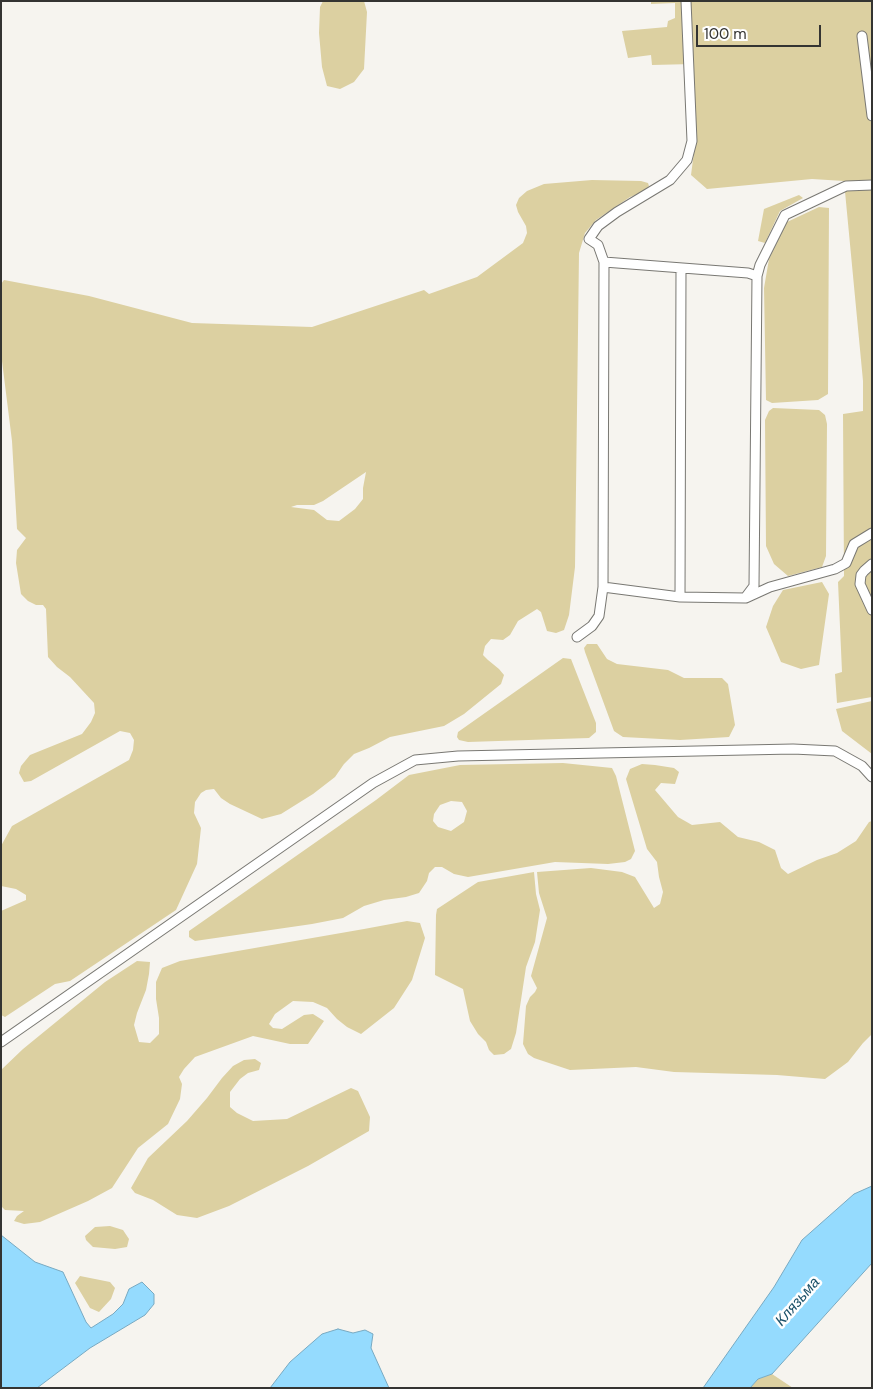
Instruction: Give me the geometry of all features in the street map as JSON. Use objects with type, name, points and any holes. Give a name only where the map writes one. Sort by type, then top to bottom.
[{"type":"street","points":[[577,637],[592,626],[600,616],[603,587],[604,262],[598,244],[589,239],[598,226],[617,212],[670,180],[687,160],[692,141],[686,1]]},
{"type":"street","points":[[862,36],[872,116]]},
{"type":"street","points":[[745,598],[754,586],[757,276],[760,265],[785,215],[846,186],[872,185]]},
{"type":"street","points":[[604,262],[748,273],[757,276]]},
{"type":"street","points":[[680,598],[681,268]]},
{"type":"street","points":[[603,587],[680,598],[745,598],[770,587],[835,570],[846,563],[854,544],[872,534]]},
{"type":"street","points":[[872,564],[861,575],[860,584],[872,610]]},
{"type":"street","points":[[1,1042],[373,783],[415,760],[458,756],[792,749],[835,751],[862,766],[872,777]]},
{"type":"shaded area","points":[[323,1],[364,1],[367,12],[364,69],[354,82],[340,89],[327,86],[322,67],[319,33],[320,7]]},
{"type":"shaded area","points":[[651,1],[872,1],[872,697],[837,703],[835,674],[842,672],[838,582],[844,576],[843,414],[863,411],[863,381],[844,181],[812,179],[707,189],[691,175],[694,152],[693,64],[652,65],[651,55],[628,58],[622,31],[667,27],[668,21],[675,18],[675,3],[651,4]]},
{"type":"shaded area","points":[[592,180],[641,181],[648,183],[649,186],[645,191],[630,197],[596,220],[585,233],[579,253],[575,567],[569,615],[564,630],[556,633],[547,631],[541,612],[537,609],[518,621],[510,635],[503,640],[491,639],[485,646],[483,655],[504,675],[501,684],[464,714],[444,726],[390,737],[354,754],[335,777],[313,794],[281,814],[262,819],[230,804],[221,798],[214,789],[201,793],[195,802],[194,813],[201,828],[197,864],[176,910],[70,981],[55,984],[5,1017],[1,1015],[1,911],[26,900],[26,895],[16,889],[1,886],[1,846],[12,826],[129,760],[134,740],[130,733],[120,731],[31,781],[24,782],[19,773],[21,766],[30,755],[82,734],[95,713],[94,703],[48,657],[46,609],[43,605],[36,605],[28,601],[21,594],[16,563],[17,550],[26,538],[17,529],[12,441],[1,353],[1,284],[4,280],[89,296],[192,323],[312,327],[424,290],[429,294],[477,277],[523,243],[527,233],[526,226],[516,205],[519,198],[527,191],[544,184]],"holes":[[[366,472],[363,499],[355,509],[339,521],[327,520],[314,510],[291,507],[314,505],[323,501]]]},
{"type":"shaded area","points":[[799,195],[803,198],[780,211],[765,243],[758,241],[764,209]]},
{"type":"shaded area","points":[[819,207],[829,208],[828,394],[818,400],[772,403],[766,400],[764,288],[769,259],[787,222]]},
{"type":"shaded area","points":[[773,408],[819,410],[825,415],[827,424],[826,556],[822,567],[788,576],[774,564],[766,546],[765,420],[769,411]]},
{"type":"shaded area","points":[[822,582],[829,594],[819,665],[801,669],[781,662],[766,627],[773,606],[783,590]]},
{"type":"shaded area","points":[[587,644],[597,644],[607,659],[617,664],[668,670],[684,678],[722,678],[728,684],[735,725],[729,737],[680,740],[623,737],[614,731],[585,652],[584,648]]},
{"type":"shaded area","points":[[563,658],[571,659],[596,723],[596,732],[589,738],[468,742],[459,740],[457,737],[458,732]]},
{"type":"shaded area","points":[[872,701],[872,754],[842,731],[836,709]]},
{"type":"shaded area","points":[[563,763],[612,768],[616,776],[635,851],[631,859],[625,862],[608,864],[555,862],[468,877],[454,874],[442,867],[435,867],[429,873],[427,881],[419,893],[364,906],[343,918],[195,941],[189,937],[189,931],[409,775],[460,765]],"holes":[[[451,801],[462,802],[467,811],[464,822],[451,831],[438,827],[433,821],[434,814],[440,805]]]},
{"type":"shaded area","points":[[642,764],[674,768],[679,772],[675,784],[661,783],[655,790],[678,817],[692,825],[720,822],[738,837],[759,842],[775,850],[781,868],[788,874],[837,853],[856,841],[869,822],[872,821],[872,1034],[848,1062],[825,1079],[777,1075],[674,1072],[636,1067],[570,1070],[534,1058],[528,1054],[523,1044],[526,1006],[537,988],[531,976],[547,918],[539,893],[537,872],[591,868],[622,872],[635,877],[654,908],[660,904],[663,892],[657,862],[647,849],[626,779],[630,769]]},
{"type":"shaded area","points":[[534,872],[540,910],[535,942],[526,967],[516,1033],[511,1049],[504,1054],[494,1055],[470,1021],[463,989],[435,975],[437,909],[478,882]]},
{"type":"shaded area","points":[[407,921],[420,923],[425,938],[412,980],[394,1008],[361,1034],[347,1027],[327,1008],[313,1002],[293,1001],[275,1014],[269,1024],[273,1028],[282,1029],[304,1015],[313,1014],[324,1021],[308,1044],[290,1044],[253,1036],[195,1057],[179,1077],[182,1084],[180,1099],[168,1124],[138,1148],[112,1188],[88,1201],[40,1222],[24,1224],[14,1221],[24,1211],[5,1210],[1,1206],[1,1070],[23,1049],[105,982],[137,961],[150,962],[146,990],[134,1025],[139,1042],[150,1043],[159,1034],[156,982],[162,968],[180,961]]},
{"type":"shaded area","points":[[255,1059],[261,1063],[259,1070],[248,1073],[240,1079],[230,1092],[230,1107],[237,1113],[253,1121],[287,1119],[351,1088],[358,1091],[370,1117],[369,1131],[308,1166],[229,1206],[197,1218],[177,1215],[153,1200],[135,1193],[131,1188],[148,1158],[187,1121],[233,1066],[244,1060]]},
{"type":"shaded area","points":[[110,1226],[123,1230],[129,1239],[127,1247],[115,1249],[93,1247],[86,1240],[85,1236],[95,1227]]},
{"type":"shaded area","points":[[80,1276],[110,1282],[115,1288],[111,1299],[99,1312],[90,1308],[75,1283]]},
{"type":"shaded area","points":[[772,1374],[793,1388],[750,1388],[758,1379]]},
{"type":"water","name":"Клязьма","points":[[872,1186],[872,1263],[772,1374],[758,1379],[750,1388],[703,1388],[774,1287],[802,1240],[854,1194]]},
{"type":"water","points":[[1,1235],[35,1262],[63,1272],[86,1322],[91,1328],[113,1314],[123,1304],[129,1289],[142,1282],[154,1294],[154,1304],[145,1315],[90,1348],[37,1388],[1,1388]]},
{"type":"water","points":[[338,1329],[353,1333],[365,1330],[373,1334],[371,1348],[389,1388],[270,1388],[290,1362],[322,1334]]}]
